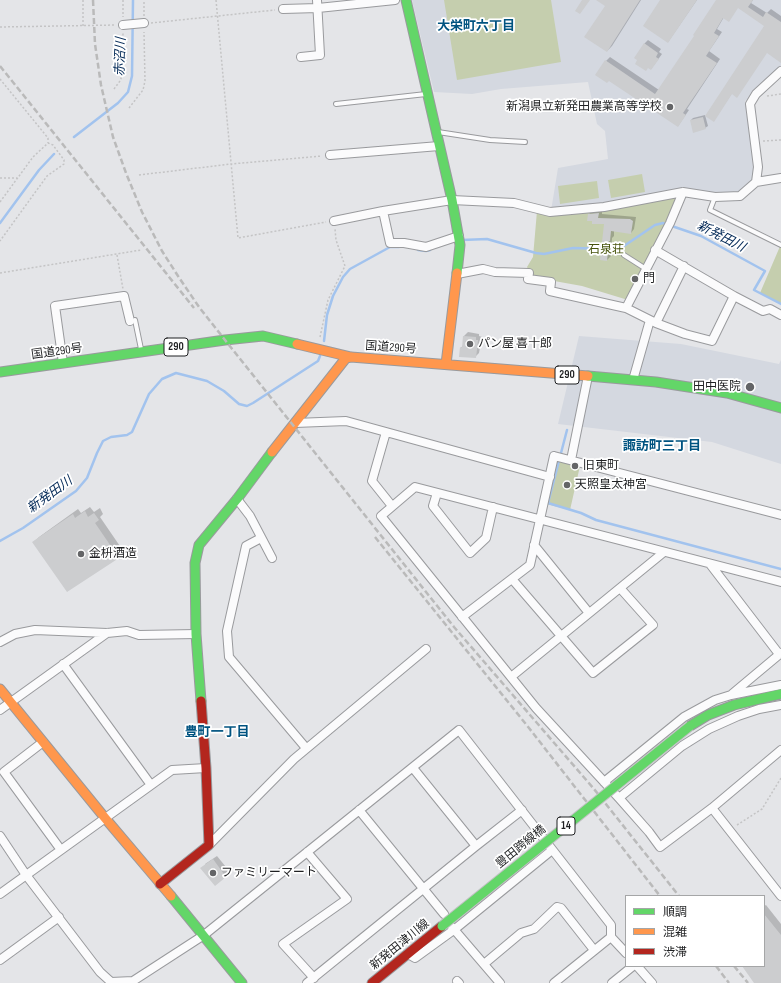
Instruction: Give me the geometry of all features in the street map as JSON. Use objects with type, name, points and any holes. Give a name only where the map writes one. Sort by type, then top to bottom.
[{"type":"main road","points":[[406,0],[460,240],[446,364]]},
{"type":"main road","name":"国道290号","points":[[0,372],[263,336],[318,348],[350,357],[633,380],[727,392],[781,408]]},
{"type":"main road","points":[[160,884],[209,845],[206,768],[196,634],[195,563],[199,545],[237,499],[295,422],[346,358],[350,357]]},
{"type":"main road","points":[[0,689],[242,983]]},
{"type":"main road","name":"豊田跨線橋","points":[[442,926],[690,726],[708,715],[734,705],[781,694]]},
{"type":"main road","name":"新発田津川線","points":[[372,983],[442,926]]},
{"type":"street","points":[[283,9],[318,4],[395,0]]},
{"type":"street","points":[[301,57],[320,55],[318,4]]},
{"type":"street","points":[[123,25],[144,23]]},
{"type":"street","points":[[756,182],[758,167],[750,104],[756,94],[781,71]]},
{"type":"street","points":[[330,155],[439,146]]},
{"type":"street","points":[[334,221],[452,200],[514,203],[550,212],[604,208],[683,192],[715,196],[740,196],[756,182],[781,178]]},
{"type":"street","points":[[626,308],[683,192]]},
{"type":"street","points":[[384,211],[390,243],[404,243],[426,247],[460,240]]},
{"type":"street","points":[[655,250],[734,296],[763,311],[770,309],[781,315]]},
{"type":"street","points":[[633,380],[653,321],[684,266]]},
{"type":"street","points":[[457,274],[483,269],[495,272],[529,273],[528,279],[551,282],[550,291],[626,308],[685,334],[712,341],[734,296]]},
{"type":"street","points":[[63,363],[55,306],[124,296],[133,320]]},
{"type":"street","points":[[571,460],[588,376]]},
{"type":"street","points":[[295,422],[346,421],[550,477]]},
{"type":"street","points":[[386,432],[372,481],[392,506]]},
{"type":"street","points":[[462,617],[530,565],[554,456],[781,515]]},
{"type":"street","points":[[781,582],[414,487],[381,516],[536,708],[619,798],[649,832],[660,848],[712,808],[781,750]]},
{"type":"street","points":[[437,493],[432,506],[470,553],[486,538],[493,507]]},
{"type":"street","points":[[237,499],[250,516],[272,558]]},
{"type":"street","points":[[261,538],[246,546],[227,630],[229,657],[306,748]]},
{"type":"street","points":[[534,545],[589,613]]},
{"type":"street","points":[[511,677],[664,552]]},
{"type":"street","points":[[710,564],[780,654],[731,695]]},
{"type":"street","points":[[512,579],[593,673],[653,625],[620,588]]},
{"type":"street","points":[[0,642],[14,634],[35,630],[107,633],[127,631],[139,635],[196,634]]},
{"type":"street","points":[[0,710],[107,633]]},
{"type":"street","points":[[209,845],[294,758],[426,649]]},
{"type":"street","points":[[63,664],[151,785]]},
{"type":"street","points":[[604,782],[684,717],[715,700],[731,695],[781,685]]},
{"type":"street","points":[[619,798],[682,746],[709,729],[738,716],[759,709],[781,705]]},
{"type":"street","points":[[0,836],[26,875],[59,917],[91,962],[111,982],[133,980],[204,935],[459,730],[611,925],[611,937],[625,952]]},
{"type":"street","points":[[43,742],[4,772],[61,850]]},
{"type":"street","points":[[0,894],[172,770],[206,768]]},
{"type":"street","points":[[413,768],[476,846]]},
{"type":"street","points":[[712,808],[781,896]]},
{"type":"street","points":[[359,810],[444,914]]},
{"type":"street","points":[[307,852],[347,899],[283,944],[310,980],[522,810]]},
{"type":"street","points":[[408,954],[416,958],[552,850]]},
{"type":"street","points":[[484,964],[521,933],[534,929],[558,907],[561,908],[594,950]]},
{"type":"street","points":[[0,960],[59,917]]},
{"type":"street","points":[[454,928],[500,983]]},
{"type":"street","points":[[554,983],[611,937]]},
{"type":"street","points":[[612,983],[632,967]]},
{"type":"street","points":[[638,967],[652,983]]},
{"type":"lane","points":[[336,104],[428,94]]},
{"type":"lane","points":[[436,132],[490,140],[525,142]]},
{"type":"lane","points":[[715,196],[710,210],[781,245]]},
{"type":"lane","points":[[624,255],[646,269]]},
{"type":"lane","points":[[133,320],[141,352]]},
{"type":"path","points":[[83,26],[84,0]]},
{"type":"path","points":[[114,89],[122,76],[123,0]]},
{"type":"path","points":[[129,108],[143,90],[145,81],[144,0]]},
{"type":"path","points":[[216,0],[238,238],[334,221],[336,240],[345,266],[328,300],[318,348]]},
{"type":"path","points":[[144,23],[283,9]]},
{"type":"path","points":[[0,27],[123,25]]},
{"type":"path","points":[[0,79],[48,138],[48,143]]},
{"type":"path","points":[[755,142],[781,140]]},
{"type":"path","points":[[0,202],[33,158],[48,143]]},
{"type":"path","points":[[0,242],[46,176],[64,164],[64,160],[53,145],[48,143]]},
{"type":"path","points":[[139,175],[231,164],[330,155]]},
{"type":"path","points":[[0,178],[17,178]]},
{"type":"path","points":[[0,273],[141,250]]},
{"type":"path","points":[[116,254],[124,296]]},
{"type":"path","points":[[728,830],[762,809],[781,778]]},
{"type":"shaded area","name":"新潟県立新発田農業高等学校","points":[[412,0],[781,0],[781,69],[745,101],[754,181],[738,195],[701,192],[551,211],[558,168],[608,159],[605,131],[597,124],[588,82],[501,89],[472,94],[434,92]]},
{"type":"shaded area","points":[[579,336],[681,344],[779,364],[781,360],[781,464],[712,442],[558,424]]},
{"type":"green space","points":[[444,0],[551,0],[561,62],[457,80]]},
{"type":"green space","points":[[642,174],[645,192],[611,198],[608,180]]},
{"type":"green space","points":[[597,181],[599,198],[560,204],[558,186]]},
{"type":"green space","name":"石泉荘","points":[[681,193],[628,300],[582,286],[532,277],[527,267],[533,257],[537,211],[548,213]]},
{"type":"green space","points":[[781,244],[781,304],[760,293]]},
{"type":"green space","points":[[557,460],[580,466],[570,510],[546,504]]},
{"type":"building","points":[[582,0],[590,0],[580,14],[575,11]]},
{"type":"building","points":[[596,0],[640,0],[607,52],[584,37],[605,6]]},
{"type":"building","points":[[660,0],[697,0],[668,43],[643,26]]},
{"type":"building","points":[[716,0],[753,0],[748,7],[763,17],[766,12],[781,22],[781,63],[767,53],[737,98],[732,94],[714,122],[705,116],[764,26],[738,8],[729,22],[723,18],[714,33],[719,36],[706,56],[717,63],[683,113],[686,115],[678,127],[609,81],[607,83],[595,75],[605,60],[655,94]]},
{"type":"building","points":[[644,43],[658,53],[656,57],[659,59],[651,70],[648,68],[646,71],[635,64],[637,60],[634,58]]},
{"type":"building","points":[[703,117],[706,129],[693,133],[690,120]]},
{"type":"building","points":[[599,213],[598,218],[630,219],[633,221],[631,234],[611,231],[607,261],[600,260],[604,224],[592,224],[592,221],[587,221],[588,214]]},
{"type":"building","name":"パン屋 喜十郎","points":[[463,336],[476,337],[476,340],[478,340],[476,358],[459,357],[460,347],[462,348]]},
{"type":"building","name":"金枡酒造","points":[[85,511],[88,517],[94,513],[99,520],[95,523],[119,558],[67,592],[32,542],[73,514],[75,518]]},
{"type":"building","name":"ファミリーマート","points":[[213,859],[226,877],[215,886],[200,868]]},
{"type":"building","points":[[765,915],[781,935],[781,983],[754,983],[743,967],[765,967]]},
{"type":"waterway","name":"赤沼川","points":[[74,137],[118,103],[128,92],[132,76],[133,0]]},
{"type":"waterway","name":"赤沼川","points":[[0,223],[39,170],[54,154]]},
{"type":"waterway","name":"新発田川","points":[[462,240],[487,239],[544,254],[573,248],[613,249],[621,248],[655,225],[663,223],[701,236],[765,271],[754,290],[781,304]]},
{"type":"waterway","name":"新発田川","points":[[324,341],[327,315],[333,296],[343,277],[350,269],[390,247],[399,247]]},
{"type":"waterway","name":"新発田川","points":[[418,250],[430,250]]},
{"type":"waterway","name":"新発田川","points":[[0,541],[23,528],[76,491],[87,478],[103,441],[111,437],[127,435],[132,432],[149,394],[162,379],[176,373],[207,381],[224,391],[239,404],[247,406],[318,361],[320,356]]},
{"type":"waterway","points":[[567,430],[548,503],[581,513],[596,520],[781,569]]},
{"type":"railway","points":[[93,0],[95,44],[101,85],[113,137],[142,212],[162,251],[178,276],[199,307],[454,627],[594,789],[678,895]]},
{"type":"railway","points":[[0,66],[194,308]]},
{"type":"railway","points":[[375,537],[529,728],[659,895]]},
{"type":"railway","points":[[717,967],[729,983]]},
{"type":"railway","points":[[735,967],[748,983]]},
{"type":"traffic: fast","points":[[406,0],[452,200],[460,245],[457,273]]},
{"type":"traffic: fast","points":[[0,372],[263,336],[297,344]]},
{"type":"traffic: fast","points":[[588,376],[656,382],[727,393],[781,408]]},
{"type":"traffic: fast","points":[[201,701],[196,634],[195,563],[199,545],[237,499],[272,452]]},
{"type":"traffic: fast","points":[[690,726],[708,715],[734,705],[781,694]]},
{"type":"traffic: fast","points":[[442,926],[690,726]]},
{"type":"traffic: fast","points":[[171,896],[242,983]]},
{"type":"traffic: slow","points":[[446,364],[457,273]]},
{"type":"traffic: slow","points":[[297,344],[351,357],[588,376]]},
{"type":"traffic: slow","points":[[272,452],[346,358],[351,357]]},
{"type":"traffic: slow","points":[[0,689],[105,818],[171,896]]},
{"type":"traffic: jam","points":[[160,884],[209,845],[206,768],[201,701]]},
{"type":"traffic: jam","points":[[372,983],[442,926]]},
{"type":"place","name":"新潟県立新発田農業高等学校","points":[[670,107]]},
{"type":"place","name":"門","points":[[635,279]]},
{"type":"place","name":"パン屋 喜十郎","points":[[470,344]]},
{"type":"place","name":"田中医院","points":[[750,387]]},
{"type":"place","name":"旧東町","points":[[575,466]]},
{"type":"place","name":"天照皇太神宮","points":[[567,485]]},
{"type":"place","name":"金枡酒造","points":[[81,554]]},
{"type":"place","name":"ファミリーマート","points":[[213,873]]},
{"type":"district","name":"大栄町六丁目","points":[[476,27]]},
{"type":"district","name":"諏訪町三丁目","points":[[662,447]]},
{"type":"district","name":"豊町一丁目","points":[[217,733]]}]
